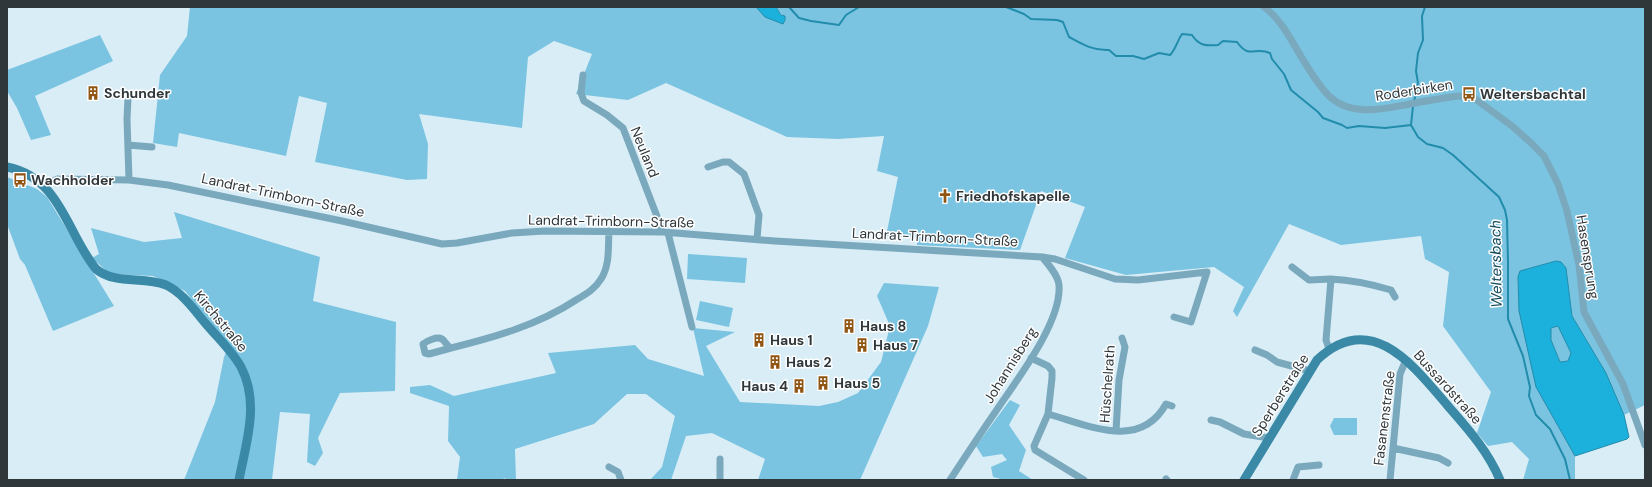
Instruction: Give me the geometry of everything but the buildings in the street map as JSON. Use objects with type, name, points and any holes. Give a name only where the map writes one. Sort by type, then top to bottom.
[{"type":"street","name":"Roderbirken","points":[[1264,7],[1270,12],[1287,34],[1320,86],[1330,96],[1348,107],[1362,110],[1376,110],[1459,96],[1474,98]]},
{"type":"street","name":"Neuland","points":[[583,75],[580,93],[584,101],[607,115],[623,128],[666,232],[692,327]]},
{"type":"street","points":[[128,98],[129,180]]},
{"type":"street","name":"Hasensprung","points":[[1474,98],[1512,126],[1544,156],[1558,184],[1567,211],[1579,265],[1584,312],[1623,384],[1645,445]]},
{"type":"street","points":[[128,145],[152,147]]},
{"type":"street","points":[[708,167],[723,162],[729,162],[744,174],[759,215],[757,239]]},
{"type":"street","name":"Kirchstraße","points":[[7,167],[32,175],[44,186],[55,199],[87,257],[96,269],[109,277],[153,280],[168,286],[186,300],[241,367],[246,378],[251,401],[250,422],[239,480]]},
{"type":"street","name":"Landrat-Trimborn-Straße","points":[[44,186],[57,179],[129,180],[211,192],[442,244],[457,244],[512,233],[545,231],[666,232],[1042,257],[1055,259],[1115,279],[1138,280],[1207,272],[1191,322],[1174,317]]},
{"type":"street","points":[[451,348],[517,329],[559,311],[592,290],[601,280],[606,269],[608,231]]},
{"type":"street","name":"Johannisberg","points":[[950,480],[1031,358],[1051,322],[1059,286],[1058,280],[1042,257]]},
{"type":"street","points":[[1292,267],[1309,280],[1353,280],[1391,290],[1394,297]]},
{"type":"street","points":[[1329,349],[1326,340],[1331,279]]},
{"type":"street","name":"Hüschelrath","points":[[1116,431],[1119,380],[1125,347],[1122,338]]},
{"type":"street","name":"Sperberstraße","points":[[1244,480],[1317,360],[1329,349],[1354,340]]},
{"type":"street","name":"Bussardstraße","points":[[1354,340],[1365,340],[1385,345],[1406,360],[1473,435],[1492,462],[1500,480]]},
{"type":"street","points":[[1255,350],[1267,355],[1277,362],[1310,371]]},
{"type":"street","points":[[1031,358],[1048,366],[1052,371],[1052,385],[1048,414],[1034,446],[1035,450],[1084,480]]},
{"type":"street","name":"Fasanenstraße","points":[[1390,480],[1400,374],[1406,360]]},
{"type":"street","name":"Hüschelrath","points":[[1048,414],[1106,430],[1128,432],[1138,429],[1156,418],[1166,404],[1172,406]]},
{"type":"street","points":[[1211,420],[1220,422],[1244,434],[1269,438]]},
{"type":"street","points":[[1393,448],[1439,458],[1448,463]]},
{"type":"street","points":[[720,459],[720,480]]},
{"type":"street","points":[[1293,480],[1298,467],[1319,465]]},
{"type":"street","points":[[609,467],[618,472],[621,480]]},
{"type":"shaded area","points":[[190,7],[756,7],[765,17],[782,15],[776,7],[1645,7],[1645,405],[1624,415],[1606,373],[1572,316],[1566,268],[1536,387],[1575,456],[1575,480],[1523,480],[1529,459],[1512,442],[1488,446],[1477,433],[1491,392],[1443,326],[1449,272],[1425,259],[1421,236],[1341,245],[1289,224],[1237,317],[1233,311],[1244,287],[1214,267],[1126,275],[1065,258],[1085,207],[1041,191],[1020,250],[917,245],[917,238],[886,236],[898,177],[877,171],[884,136],[838,139],[787,137],[666,83],[628,100],[576,94],[592,54],[554,41],[528,57],[522,128],[419,114],[428,144],[427,179],[407,180],[315,162],[327,103],[299,96],[286,156],[179,133],[177,147],[153,143],[160,75],[187,36]]},
{"type":"shaded area","points":[[756,7],[776,7],[781,15],[785,16],[783,24],[765,17]]},
{"type":"shaded area","points":[[100,35],[113,61],[35,96],[51,135],[31,140],[17,108],[7,91],[7,70]]},
{"type":"shaded area","points":[[7,177],[37,189],[47,197],[114,306],[53,331],[25,265],[20,259],[7,224]]},
{"type":"shaded area","points":[[174,212],[320,257],[313,301],[396,322],[395,391],[340,393],[318,438],[323,453],[315,466],[307,462],[310,414],[280,412],[272,480],[184,480],[215,402],[224,357],[229,345],[185,291],[153,276],[110,274],[92,258],[99,254],[91,228],[144,242],[182,238]]},
{"type":"shaded area","points":[[688,254],[747,258],[745,283],[687,279]]},
{"type":"shaded area","points":[[1556,261],[1561,262],[1566,268],[1572,316],[1606,373],[1624,415],[1629,437],[1627,439],[1575,456],[1536,387],[1519,311],[1518,277],[1520,271]],"holes":[[[1558,326],[1571,353],[1568,361],[1560,362],[1551,340],[1551,328]]]},
{"type":"shaded area","points":[[884,283],[939,287],[928,326],[860,480],[758,480],[765,459],[712,433],[686,436],[671,480],[650,480],[662,467],[675,416],[646,394],[627,394],[594,424],[515,449],[516,480],[506,480],[505,478],[501,480],[457,480],[460,457],[448,441],[449,406],[410,393],[410,387],[430,385],[454,396],[556,373],[548,353],[635,345],[648,359],[704,376],[693,328],[735,332],[706,346],[740,402],[819,406],[838,402],[858,393],[881,362],[890,326],[877,296]]},
{"type":"shaded area","points":[[700,301],[733,308],[729,327],[696,320]]},
{"type":"shaded area","points":[[1558,326],[1571,353],[1569,361],[1560,362],[1551,340],[1551,328]]},
{"type":"shaded area","points":[[1010,400],[1020,405],[1009,425],[1026,450],[1019,471],[1033,480],[1005,480],[993,477],[991,467],[1007,460],[1002,454],[983,457],[976,446]]},
{"type":"shaded area","points":[[1334,418],[1357,418],[1357,435],[1334,435],[1330,426]]},
{"type":"waterway","points":[[789,7],[799,18],[839,25],[846,15],[859,7]]},
{"type":"waterway","points":[[1006,7],[1024,14],[1031,19],[1057,20],[1063,22],[1069,37],[1093,48],[1109,50],[1116,56],[1133,56],[1144,59],[1159,53],[1170,55],[1182,34],[1192,35],[1197,41],[1206,45],[1218,45],[1223,41],[1237,42],[1241,47],[1249,52],[1265,51],[1270,53],[1272,59],[1284,74],[1291,90],[1318,112],[1323,118],[1347,128],[1359,126],[1385,128],[1411,125]]},
{"type":"waterway","name":"Weltersbach","points":[[1414,102],[1418,83],[1416,71],[1418,53],[1423,40],[1422,16],[1425,7]]},
{"type":"waterway","name":"Weltersbach","points":[[1413,106],[1411,125],[1418,137],[1427,144],[1443,148],[1453,155],[1499,197],[1505,210],[1507,220],[1508,319],[1523,356],[1530,387],[1529,396],[1536,415],[1550,429],[1565,459],[1570,480]]},
{"type":"place","name":"Schunder","points":[[93,93]]},
{"type":"place","name":"Weltersbachtal","points":[[1469,94]]},
{"type":"place","name":"Wachholder","points":[[20,180]]},
{"type":"place","name":"Friedhofskapelle","points":[[945,196]]},
{"type":"place","name":"Haus 8","points":[[849,326]]},
{"type":"place","name":"Haus 1","points":[[759,340]]},
{"type":"place","name":"Haus 7","points":[[862,345]]},
{"type":"place","name":"Haus 2","points":[[775,362]]},
{"type":"place","name":"Haus 5","points":[[823,383]]},
{"type":"place","name":"Haus 4","points":[[799,386]]}]
